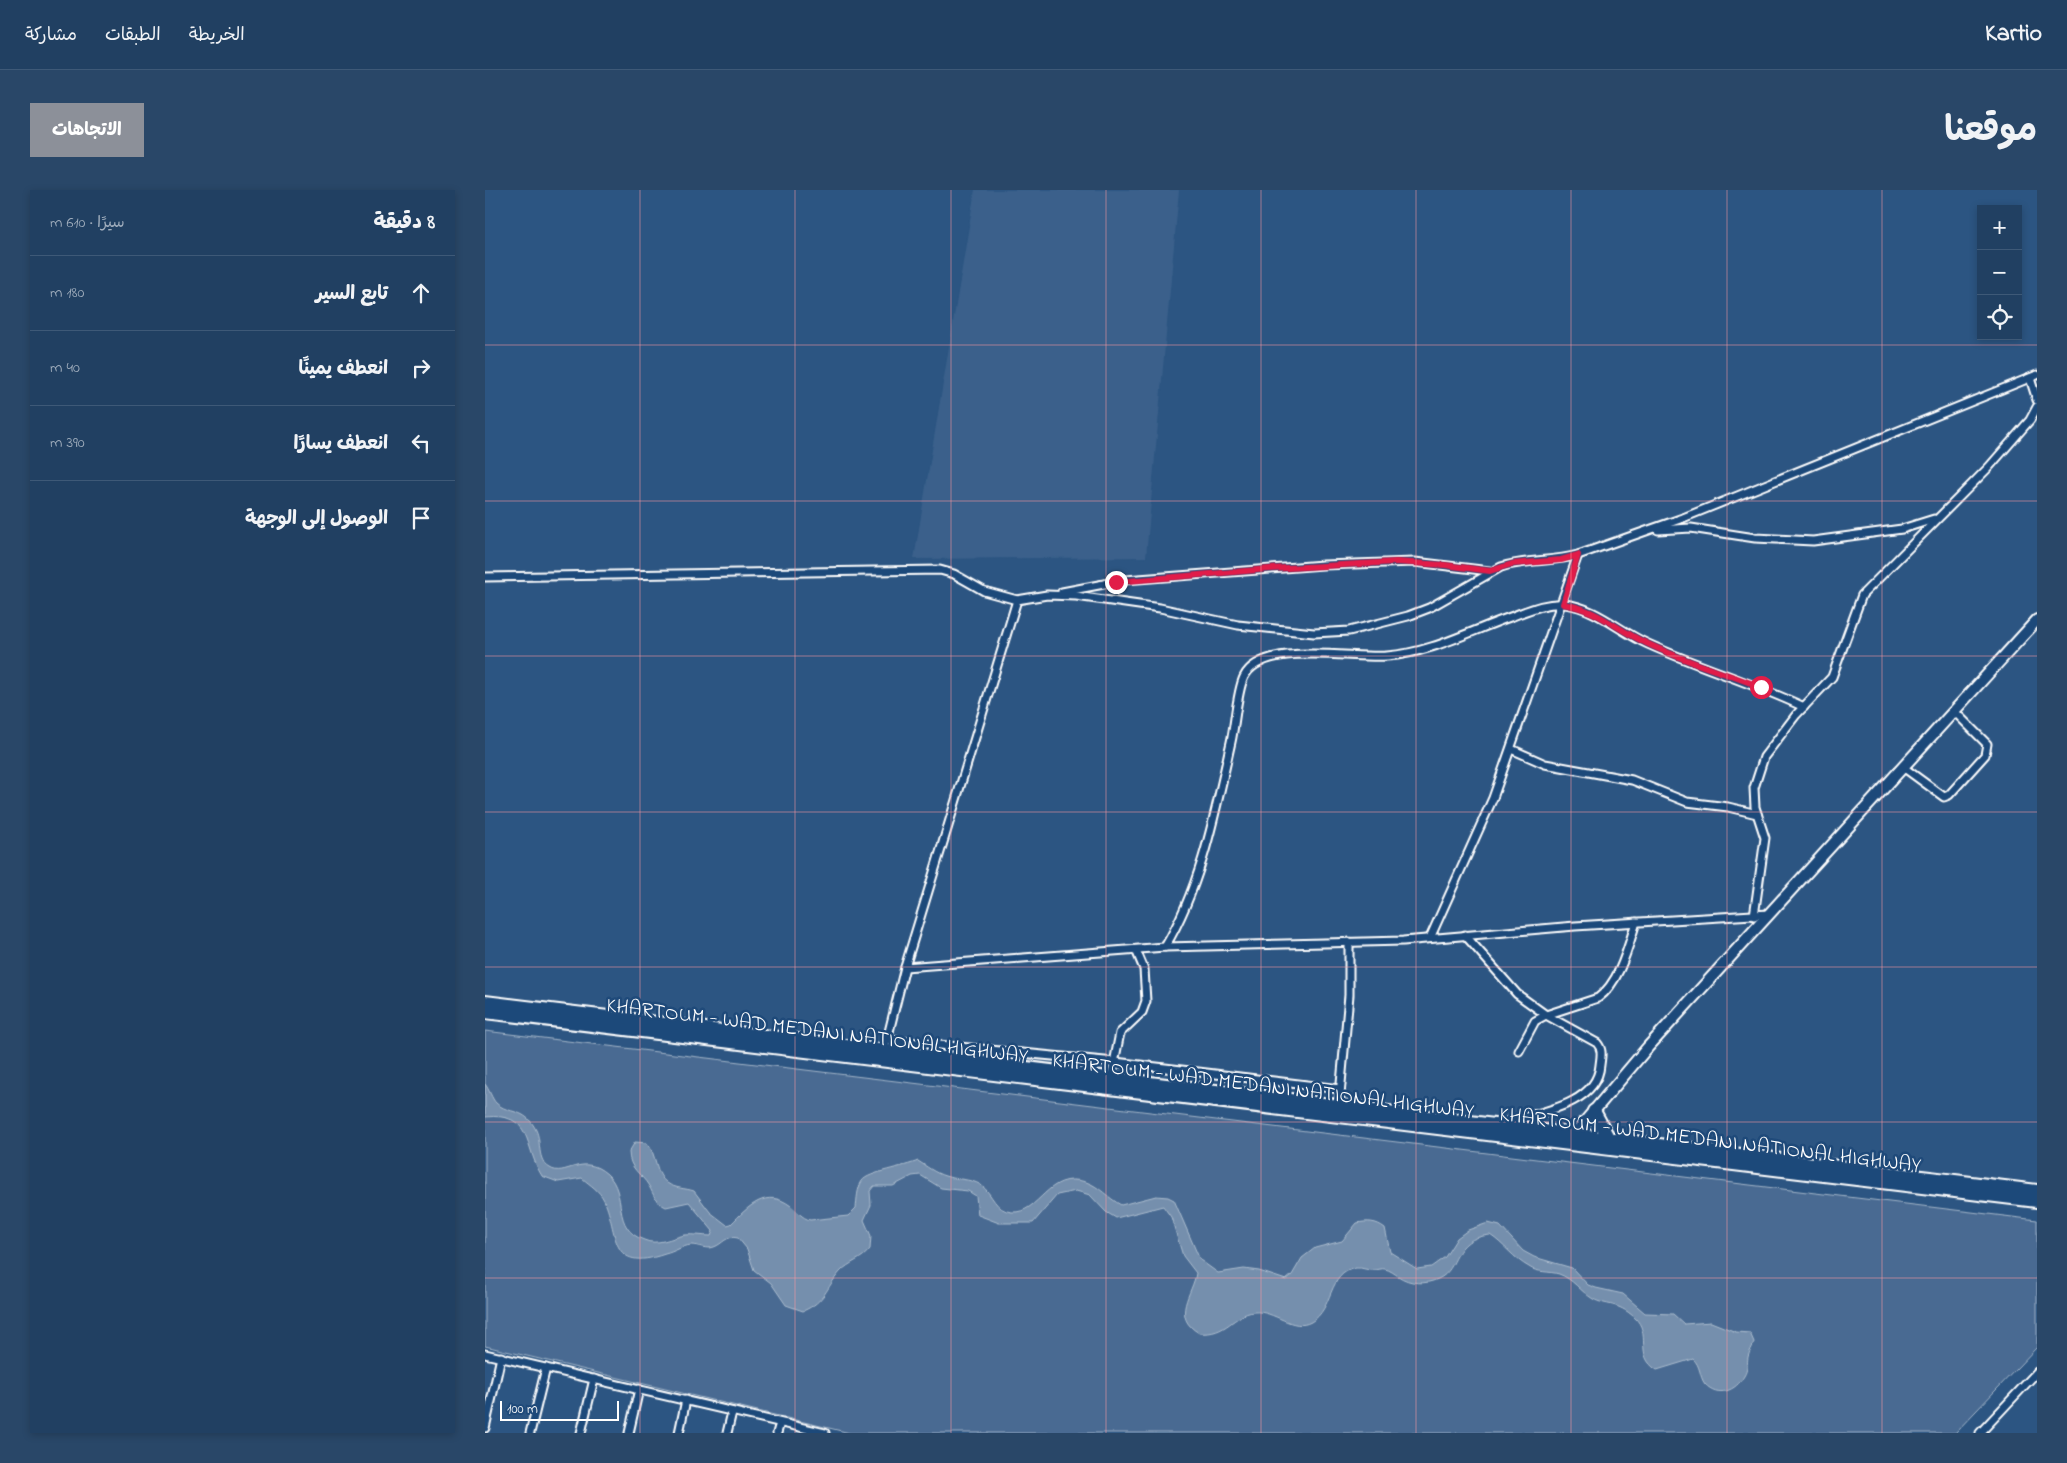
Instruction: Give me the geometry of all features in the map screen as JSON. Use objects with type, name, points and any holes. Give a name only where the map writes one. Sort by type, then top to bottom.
[{"type":"highway","name":"KHARTOUM - WAD MEDANI NATIONAL HIGHWAY","points":[[485,1002],[1497,1125],[1570,1139],[1609,1139],[2037,1190]]},
{"type":"highway","name":"KHARTOUM - WAD MEDANI NATIONAL HIGHWAY","points":[[485,1012],[884,1050],[2037,1201]]},
{"type":"highway","points":[[1594,1111],[1609,1139]]},
{"type":"street","points":[[1047,595],[1076,596],[1160,608],[1238,626],[1314,633],[1349,631],[1379,625],[1429,608],[1490,571],[1512,564],[1561,560],[1650,530],[2033,377],[2037,400]]},
{"type":"street","points":[[1754,916],[1765,838],[1757,814],[1754,788],[1762,762],[1771,746],[1832,677],[1862,595],[1989,467],[2036,412]]},
{"type":"street","points":[[1650,530],[1691,528],[1763,539],[1813,541],[1902,529],[1937,518]]},
{"type":"street","points":[[1430,938],[1493,798],[1563,604],[1578,555]]},
{"type":"street","points":[[485,577],[940,570],[954,574],[984,591],[1017,600],[1125,580],[1341,564],[1415,562],[1490,571]]},
{"type":"street","points":[[1017,600],[905,967],[884,1050],[1115,1062],[1340,1089]]},
{"type":"street","points":[[1165,947],[1183,914],[1196,882],[1211,830],[1237,718],[1242,685],[1249,670],[1274,656],[1282,654],[1373,656],[1403,654],[1449,641],[1545,605],[1563,604],[1598,614],[1645,642],[1701,666],[1761,687],[1804,707]]},
{"type":"street","points":[[1570,1139],[1654,1040],[2037,620]]},
{"type":"street","points":[[1903,768],[1944,796],[1949,795],[1985,755],[1987,744],[1954,711]]},
{"type":"street","points":[[1511,750],[1545,764],[1632,780],[1687,802],[1728,807],[1757,814]]},
{"type":"street","points":[[905,967],[1165,947],[1430,938],[1465,934],[1770,914]]},
{"type":"street","points":[[1519,1051],[1535,1021],[1546,1015],[1598,998],[1605,993],[1620,967],[1636,922]]},
{"type":"street","points":[[1465,934],[1511,990],[1546,1015],[1599,1046],[1600,1071],[1596,1082],[1590,1090],[1571,1102],[1497,1125]]},
{"type":"street","points":[[1339,1106],[1349,995],[1349,942]]},
{"type":"street","points":[[1111,1078],[1120,1033],[1142,1012],[1146,1001],[1145,977],[1137,950]]},
{"type":"street","points":[[485,1354],[824,1433]]},
{"type":"street","points":[[485,1428],[501,1357]]},
{"type":"street","points":[[531,1433],[546,1368]]},
{"type":"street","points":[[1980,1433],[2037,1372]]},
{"type":"street","points":[[581,1433],[594,1379]]},
{"type":"street","points":[[629,1433],[639,1389]]},
{"type":"street","points":[[679,1433],[687,1400]]},
{"type":"street","points":[[727,1433],[732,1412]]},
{"type":"street","points":[[777,1433],[779,1423]]},
{"type":"shaded area","points":[[975,190],[1179,190],[1146,557],[914,559]]},
{"type":"shaded area","points":[[485,1031],[2037,1220],[2037,1347],[1955,1433],[850,1433],[485,1346]]},
{"type":"shaded area","points":[[485,1084],[496,1103],[501,1107],[522,1115],[532,1123],[538,1135],[541,1156],[550,1168],[562,1170],[590,1165],[607,1174],[614,1182],[623,1219],[627,1227],[634,1235],[649,1242],[659,1242],[685,1235],[711,1236],[713,1231],[689,1202],[666,1207],[657,1201],[649,1186],[631,1163],[629,1152],[635,1142],[647,1143],[653,1153],[660,1175],[667,1183],[694,1191],[710,1212],[727,1225],[731,1224],[751,1206],[773,1198],[791,1206],[802,1216],[810,1220],[848,1216],[856,1208],[857,1194],[862,1181],[879,1172],[918,1161],[941,1175],[972,1181],[981,1185],[1002,1209],[1012,1212],[1022,1211],[1053,1187],[1062,1182],[1073,1180],[1091,1184],[1121,1205],[1156,1196],[1168,1197],[1174,1200],[1200,1260],[1218,1273],[1244,1269],[1259,1271],[1286,1280],[1292,1275],[1302,1258],[1315,1248],[1342,1241],[1357,1223],[1365,1222],[1372,1222],[1385,1228],[1390,1252],[1417,1269],[1431,1267],[1445,1257],[1457,1238],[1468,1230],[1488,1223],[1500,1226],[1523,1251],[1534,1257],[1572,1268],[1588,1285],[1623,1294],[1645,1313],[1673,1314],[1684,1324],[1711,1322],[1736,1332],[1750,1333],[1754,1342],[1744,1376],[1736,1386],[1726,1391],[1715,1391],[1705,1384],[1693,1359],[1657,1370],[1646,1358],[1642,1330],[1639,1324],[1628,1312],[1593,1299],[1564,1276],[1532,1269],[1490,1235],[1468,1242],[1445,1274],[1433,1281],[1413,1282],[1384,1269],[1356,1268],[1347,1271],[1340,1277],[1324,1309],[1311,1322],[1304,1324],[1290,1323],[1269,1314],[1254,1312],[1240,1317],[1216,1331],[1199,1333],[1190,1326],[1185,1312],[1185,1304],[1196,1273],[1183,1256],[1171,1217],[1163,1206],[1116,1218],[1106,1212],[1090,1195],[1076,1191],[1057,1195],[1033,1223],[999,1223],[978,1215],[976,1196],[968,1191],[941,1188],[920,1175],[912,1176],[893,1186],[874,1186],[870,1191],[871,1205],[864,1220],[871,1236],[870,1249],[840,1272],[821,1299],[803,1311],[786,1305],[771,1283],[754,1270],[747,1249],[738,1238],[730,1238],[711,1248],[691,1245],[646,1259],[633,1258],[624,1254],[618,1246],[604,1200],[597,1190],[582,1178],[558,1182],[542,1176],[536,1165],[525,1133],[520,1126],[512,1120],[501,1117],[485,1117]]},
{"type":"route","points":[[1116,582],[1167,576],[1396,562],[1415,562],[1490,571],[1512,564],[1561,560],[1578,555],[1563,604],[1587,609],[1608,620],[1623,631],[1673,655],[1761,687]]}]
